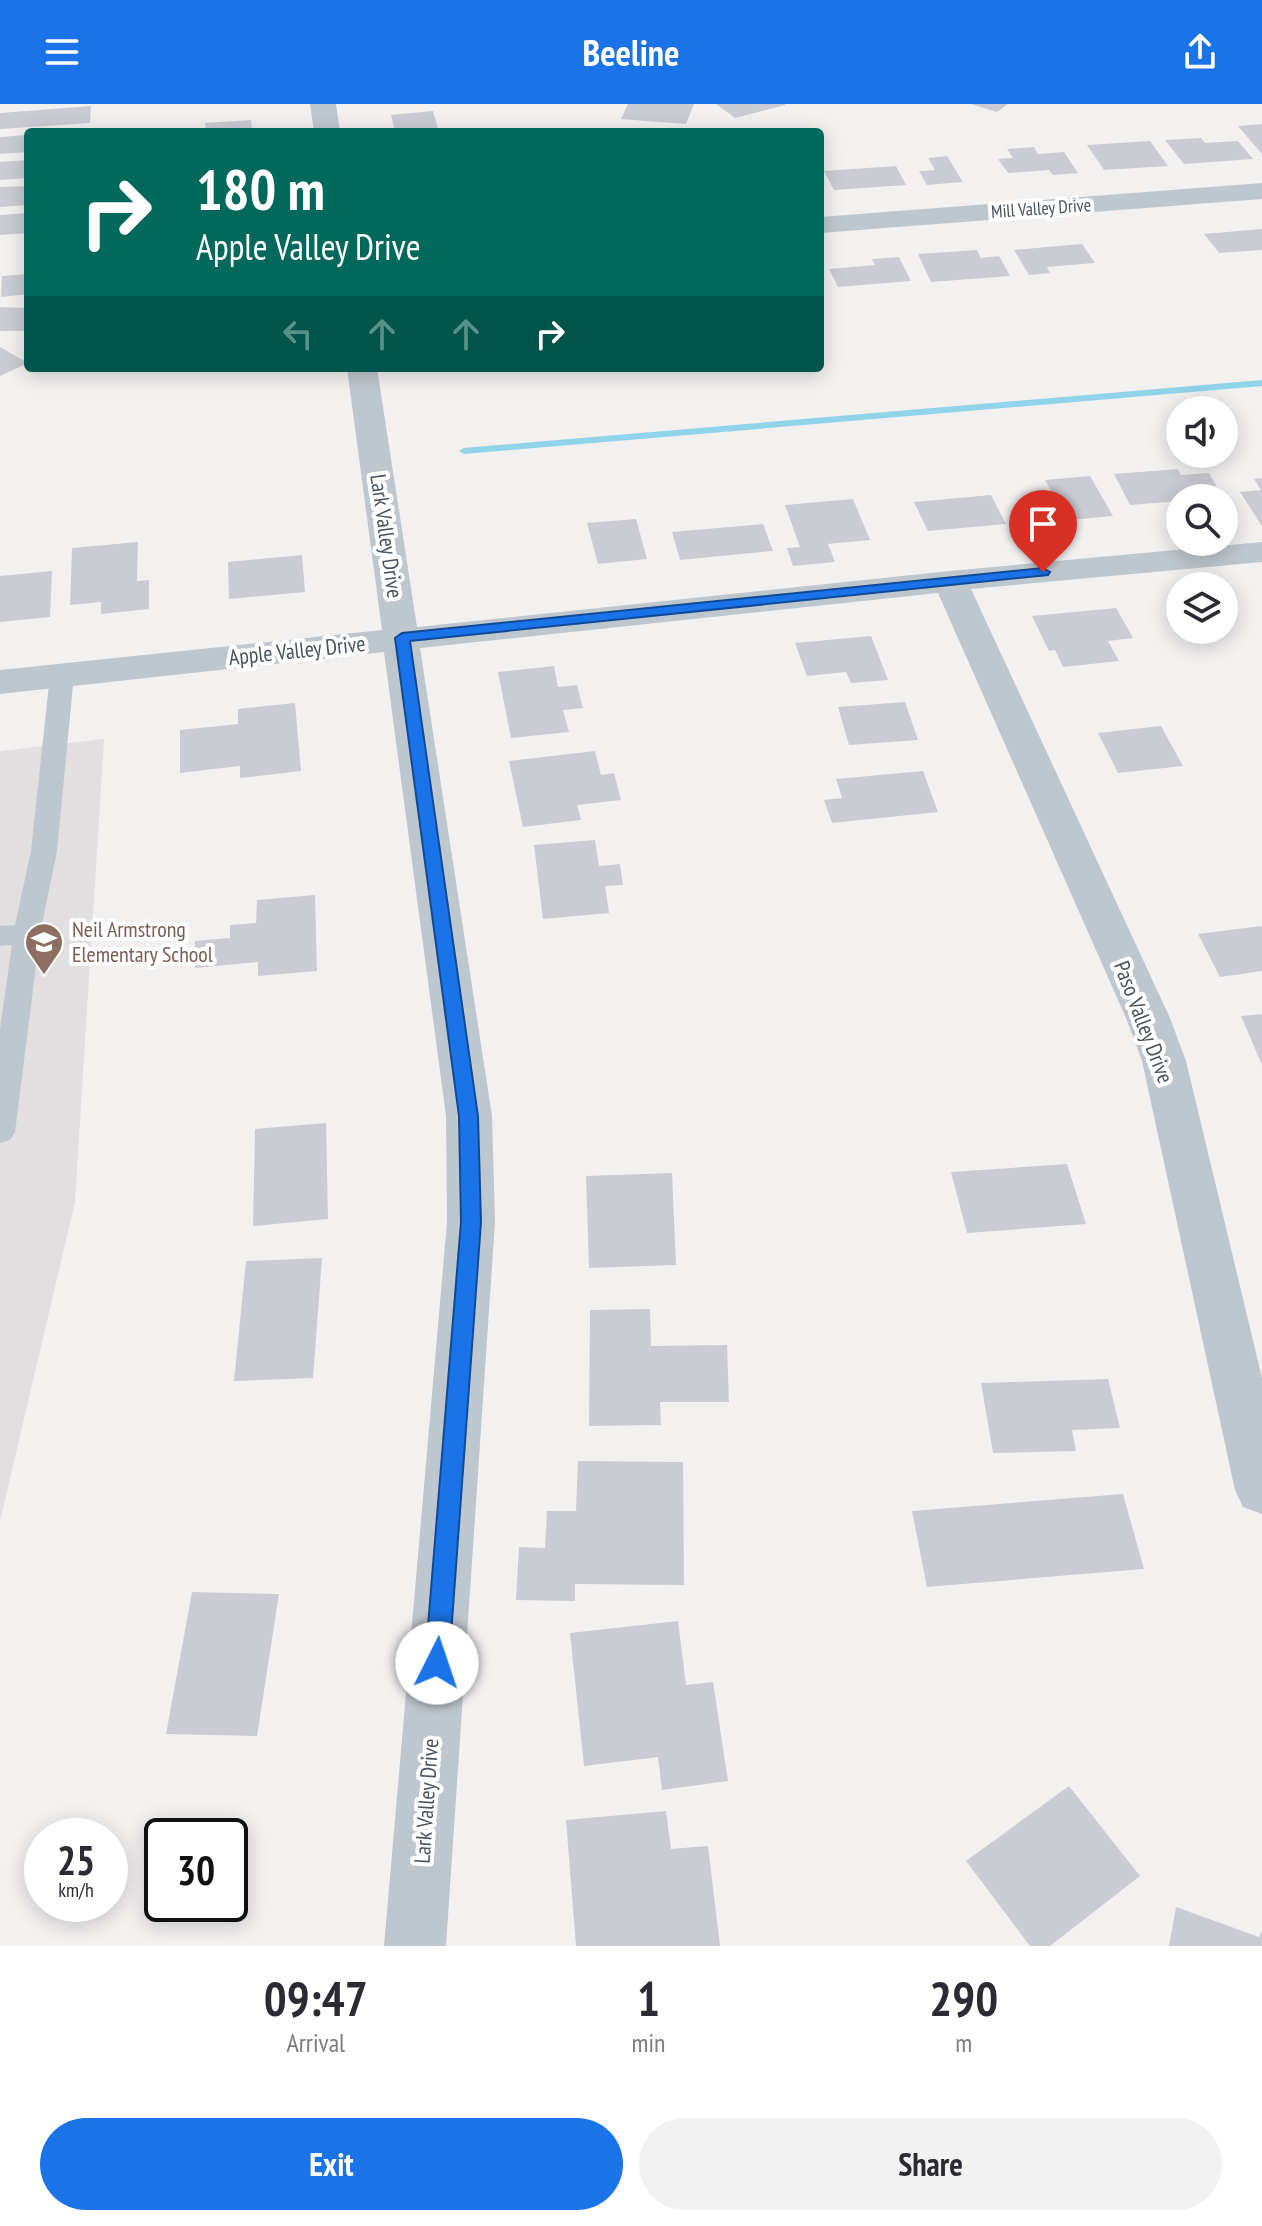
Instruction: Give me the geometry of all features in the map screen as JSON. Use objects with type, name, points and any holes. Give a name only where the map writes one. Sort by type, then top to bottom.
[{"type":"street","points":[[323,104],[326,128]]},
{"type":"street","name":"Mill Valley Drive","points":[[824,225],[1262,191]]},
{"type":"street","name":"Lark Valley Drive","points":[[363,372],[469,1116],[471,1222],[415,1946]]},
{"type":"street","name":"Apple Valley Drive","points":[[0,682],[950,581],[1262,552]]},
{"type":"street","name":"Paso Valley Drive","points":[[950,581],[1148,1018],[1164,1061],[1262,1490]]},
{"type":"lane","points":[[0,1132],[14,935],[44,851],[62,675]]},
{"type":"shaded area","name":"Neil Armstrong Elementary School","points":[[104,739],[75,1202],[0,1521],[0,751]]},
{"type":"building","points":[[628,104],[694,104],[686,124],[621,119]]},
{"type":"building","points":[[716,104],[785,104],[785,105],[735,118]]},
{"type":"building","points":[[971,104],[1008,104],[997,112]]},
{"type":"building","points":[[91,106],[90,123],[0,129],[0,113]]},
{"type":"building","points":[[433,111],[438,128],[394,128],[391,115]]},
{"type":"building","points":[[251,120],[252,128],[206,128],[205,123]]},
{"type":"building","points":[[1262,124],[1262,154],[1238,126]]},
{"type":"building","points":[[24,135],[24,152],[0,154],[0,137]]},
{"type":"building","points":[[1201,138],[1205,143],[1238,141],[1253,159],[1184,164],[1165,140]]},
{"type":"building","points":[[1150,141],[1168,166],[1104,170],[1087,145]]},
{"type":"building","points":[[1034,147],[1038,154],[1064,152],[1078,173],[1053,175],[1049,170],[1008,173],[998,159],[1013,158],[1007,149]]},
{"type":"building","points":[[947,156],[963,182],[927,185],[919,171],[935,170],[928,158]]},
{"type":"building","points":[[24,160],[24,178],[0,180],[0,162]]},
{"type":"building","points":[[896,166],[906,185],[834,190],[824,171]]},
{"type":"building","points":[[24,186],[24,205],[0,207],[0,187]]},
{"type":"building","points":[[24,213],[24,233],[0,235],[0,215]]},
{"type":"building","points":[[1262,229],[1262,250],[1219,253],[1204,234]]},
{"type":"building","points":[[1082,244],[1095,263],[1047,267],[1050,273],[1029,275],[1014,250]]},
{"type":"building","points":[[977,250],[981,258],[999,256],[1010,276],[931,282],[918,254]]},
{"type":"building","points":[[899,257],[911,281],[838,287],[829,269],[875,265],[872,259]]},
{"type":"building","points":[[24,274],[24,294],[1,297],[2,276]]},
{"type":"building","points":[[0,307],[24,308],[24,331],[0,331]]},
{"type":"building","points":[[0,347],[24,361],[24,365],[0,376]]},
{"type":"building","points":[[1178,469],[1181,475],[1209,473],[1215,484],[1166,484],[1166,502],[1130,505],[1114,474]]},
{"type":"building","points":[[1090,476],[1113,516],[1048,522],[1037,502],[1056,500],[1045,480]]},
{"type":"building","points":[[1262,478],[1262,526],[1240,492],[1261,490],[1254,479]]},
{"type":"building","points":[[991,495],[1006,524],[928,531],[914,502]]},
{"type":"building","points":[[853,499],[870,540],[828,544],[835,562],[793,566],[787,548],[800,547],[785,505]]},
{"type":"building","points":[[636,519],[647,559],[598,564],[587,523]]},
{"type":"building","points":[[763,524],[773,551],[680,560],[672,532]]},
{"type":"building","points":[[138,542],[137,581],[149,580],[149,609],[101,614],[101,602],[70,605],[72,548]]},
{"type":"building","points":[[302,555],[305,592],[229,599],[228,562]]},
{"type":"building","points":[[52,571],[50,617],[0,622],[0,576]]},
{"type":"building","points":[[1116,608],[1133,638],[1108,641],[1119,661],[1063,667],[1055,650],[1049,651],[1032,616]]},
{"type":"building","points":[[871,636],[888,680],[851,683],[846,672],[807,676],[795,643]]},
{"type":"building","points":[[554,666],[558,687],[577,685],[583,708],[563,710],[569,732],[511,738],[498,672]]},
{"type":"building","points":[[905,702],[918,740],[849,745],[838,707]]},
{"type":"building","points":[[295,703],[301,771],[240,778],[240,766],[180,773],[180,730],[238,724],[238,709]]},
{"type":"building","points":[[1161,726],[1183,766],[1118,773],[1098,733]]},
{"type":"building","points":[[595,751],[601,775],[614,773],[621,800],[577,805],[581,820],[523,827],[509,761]]},
{"type":"building","points":[[923,771],[938,812],[832,823],[824,800],[842,798],[836,779]]},
{"type":"building","points":[[595,840],[599,866],[620,864],[623,885],[605,886],[609,913],[543,919],[534,845]]},
{"type":"building","points":[[315,895],[317,971],[258,976],[258,962],[195,968],[195,941],[230,938],[230,925],[256,923],[257,900]]},
{"type":"building","points":[[1262,926],[1262,971],[1220,977],[1198,934]]},
{"type":"building","points":[[1262,1014],[1262,1065],[1241,1016]]},
{"type":"building","points":[[326,1123],[328,1219],[253,1226],[255,1129]]},
{"type":"building","points":[[1067,1164],[1086,1224],[967,1233],[951,1172]]},
{"type":"building","points":[[672,1173],[676,1265],[589,1268],[586,1176]]},
{"type":"building","points":[[322,1258],[313,1378],[234,1381],[246,1261]]},
{"type":"building","points":[[650,1309],[651,1346],[727,1345],[729,1402],[660,1402],[661,1425],[589,1426],[590,1310]]},
{"type":"building","points":[[1108,1379],[1120,1428],[1072,1430],[1076,1451],[993,1453],[981,1383]]},
{"type":"building","points":[[578,1461],[683,1462],[684,1585],[575,1584],[575,1601],[516,1600],[519,1547],[545,1548],[547,1511],[576,1511]]},
{"type":"building","points":[[1123,1494],[1144,1569],[927,1587],[912,1511]]},
{"type":"building","points":[[192,1592],[279,1594],[257,1736],[166,1734]]},
{"type":"building","points":[[678,1621],[686,1685],[713,1682],[728,1781],[662,1790],[658,1757],[584,1766],[570,1633]]},
{"type":"building","points":[[1069,1786],[1140,1876],[1050,1946],[1030,1946],[966,1861]]},
{"type":"building","points":[[666,1811],[671,1849],[708,1846],[720,1946],[576,1946],[566,1820]]},
{"type":"building","points":[[1176,1907],[1259,1937],[1262,1931],[1262,1946],[1169,1946]]},
{"type":"waterway","points":[[464,451],[1262,383]]},
{"type":"place","name":"Neil Armstrong Elementary School","points":[[44,976]]},
{"type":"route","points":[[437,1663],[471,1222],[469,1116],[402,638],[1043,572]]}]
